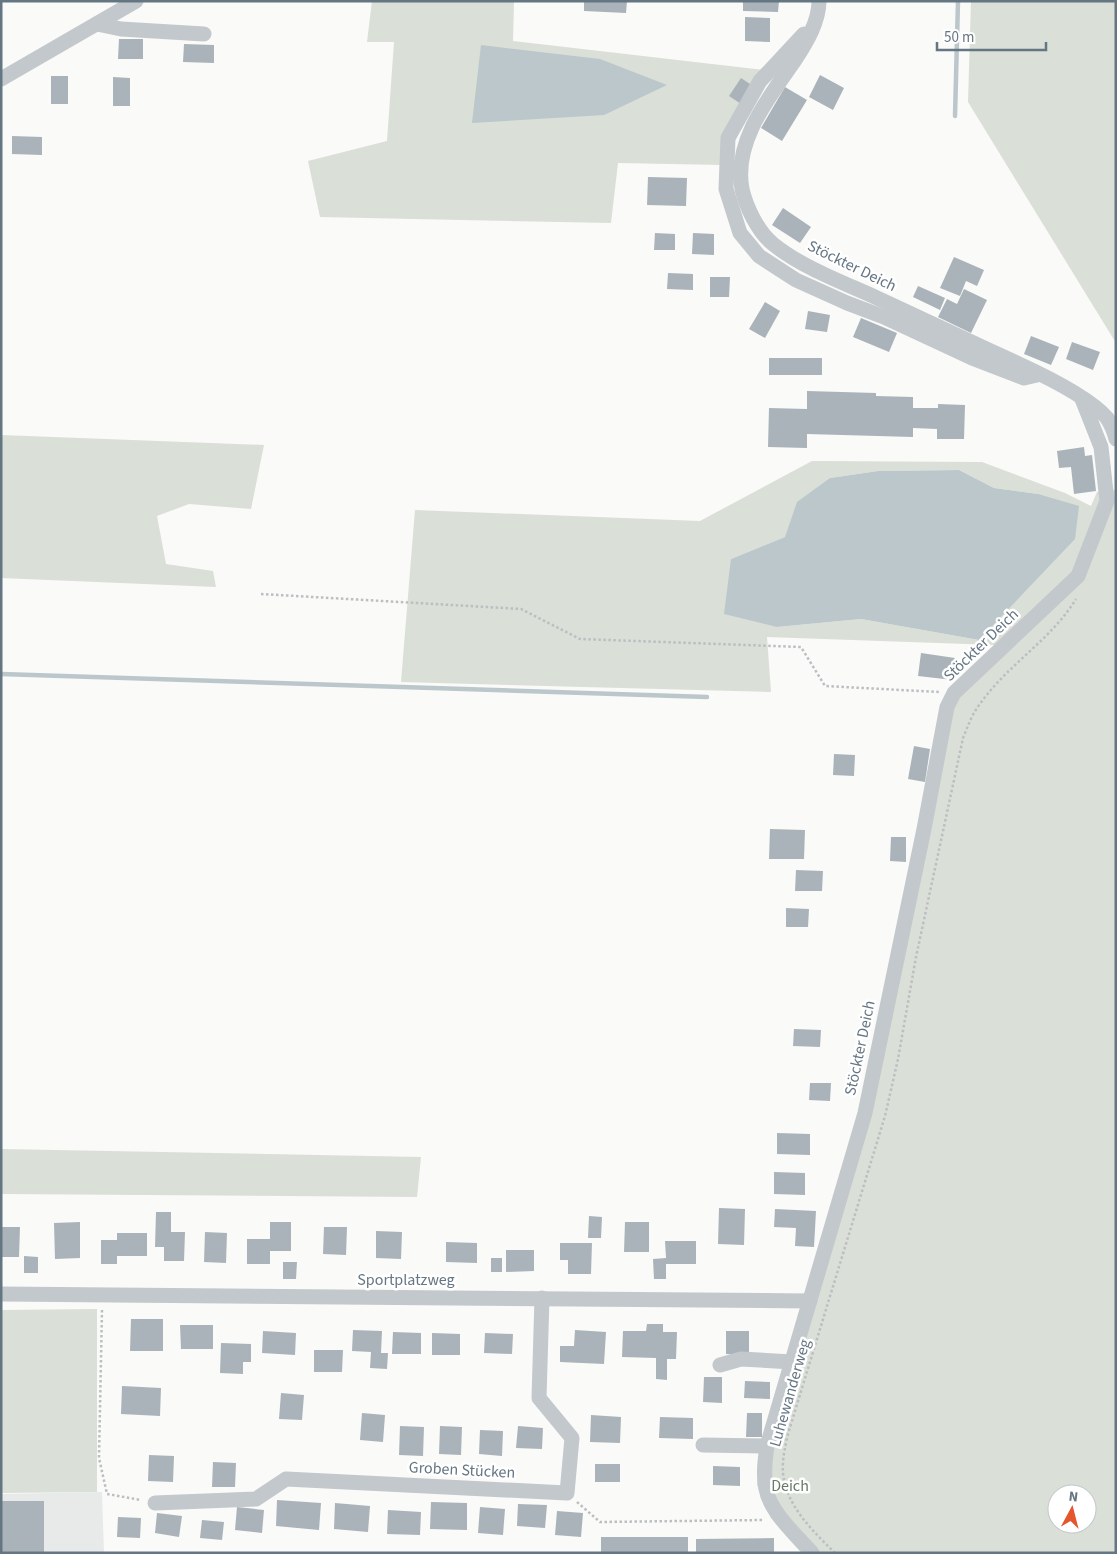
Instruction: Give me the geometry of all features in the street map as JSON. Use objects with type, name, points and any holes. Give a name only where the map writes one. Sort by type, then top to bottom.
[{"type":"street","points":[[1,79],[136,1]]},
{"type":"street","name":"Stöckter Deich","points":[[812,1553],[780,1518],[766,1490],[764,1465],[767,1446],[865,1113],[924,829],[947,707],[954,693],[1078,576],[1106,501],[1101,447],[1082,399],[1040,374],[819,272],[773,244],[753,218],[742,189],[742,163],[747,139],[759,114],[809,39],[819,9],[819,1]]},
{"type":"street","points":[[97,24],[121,29],[204,34]]},
{"type":"street","points":[[1082,399],[1106,417],[1116,438]]},
{"type":"street","name":"Sportplatzweg","points":[[1,1294],[810,1301]]},
{"type":"street","points":[[542,1298],[539,1398],[572,1438],[566,1493]]},
{"type":"street","points":[[720,1365],[741,1359],[792,1362]]},
{"type":"street","points":[[703,1445],[767,1446]]},
{"type":"street","name":"Groben Stücken","points":[[155,1503],[256,1499],[286,1479],[566,1493]]},
{"type":"path","points":[[261,594],[522,609],[580,639],[801,647],[825,686],[954,693]]},
{"type":"path","name":"Luhewanderweg","points":[[835,1553],[797,1510],[783,1473],[784,1455],[788,1434],[884,1116],[898,1059],[916,957],[962,738],[971,717],[980,703],[996,684],[1045,637],[1079,594]]},
{"type":"path","points":[[102,1296],[99,1458],[107,1494],[155,1503]]},
{"type":"path","points":[[566,1493],[600,1522],[754,1521],[780,1518]]},
{"type":"shaded area","points":[[481,45],[600,59],[667,85],[604,115],[472,123]]},
{"type":"shaded area","points":[[959,470],[994,488],[1038,494],[1079,506],[1075,539],[979,640],[861,619],[777,627],[724,614],[731,559],[785,537],[797,502],[830,478],[878,471]]},
{"type":"shaded area","points":[[102,1492],[104,1553],[1,1553],[1,1494]]},
{"type":"green space","points":[[372,1],[514,1],[513,41],[764,70],[723,165],[618,163],[611,223],[320,217],[308,161],[387,141],[394,42],[367,42]]},
{"type":"green space","points":[[971,1],[1116,1],[1116,343],[968,102]]},
{"type":"green space","points":[[1,435],[264,445],[251,509],[189,504],[157,516],[166,564],[213,571],[216,587],[1,578]]},
{"type":"green space","name":"Deich","points":[[812,461],[982,462],[1065,493],[1091,506],[1097,492],[1109,489],[1116,490],[1116,1553],[804,1553],[771,1518],[757,1485],[760,1456],[856,1126],[944,699],[995,645],[767,637],[771,692],[401,682],[415,510],[700,521]],"holes":[[[959,470],[994,488],[1038,494],[979,640],[861,619],[777,627],[731,559],[785,537],[830,478],[878,471]]]},
{"type":"green space","points":[[1,1149],[421,1157],[417,1197],[1,1194]]},
{"type":"green space","points":[[97,1309],[97,1492],[1,1493],[1,1310]]},
{"type":"building","points":[[584,1],[627,1],[626,13],[584,11]]},
{"type":"building","points":[[743,1],[779,1],[778,12],[743,11]]},
{"type":"building","points":[[745,17],[770,18],[770,42],[745,41]]},
{"type":"building","points":[[119,39],[143,39],[143,59],[118,59]]},
{"type":"building","points":[[184,44],[214,45],[214,63],[183,62]]},
{"type":"building","points":[[820,75],[844,88],[833,110],[809,97]]},
{"type":"building","points":[[51,76],[68,76],[68,104],[51,104]]},
{"type":"building","points":[[113,77],[130,78],[130,106],[113,106]]},
{"type":"building","points":[[741,78],[753,86],[741,104],[729,96]]},
{"type":"building","points":[[785,87],[807,100],[782,141],[761,128]]},
{"type":"building","points":[[12,136],[42,137],[42,155],[12,154]]},
{"type":"building","points":[[648,177],[687,178],[686,206],[647,205]]},
{"type":"building","points":[[783,208],[811,227],[800,243],[772,225]]},
{"type":"building","points":[[655,233],[675,234],[675,250],[654,250]]},
{"type":"building","points":[[693,233],[714,234],[714,255],[692,254]]},
{"type":"building","points":[[954,257],[984,270],[977,286],[966,281],[960,296],[940,288]]},
{"type":"building","points":[[668,273],[693,274],[693,290],[667,289]]},
{"type":"building","points":[[710,277],[730,277],[729,297],[710,297]]},
{"type":"building","points":[[918,286],[945,298],[940,310],[913,297]]},
{"type":"building","points":[[964,289],[987,300],[971,333],[938,317],[947,299],[957,304]]},
{"type":"building","points":[[765,302],[780,311],[765,338],[749,329]]},
{"type":"building","points":[[808,311],[830,315],[827,332],[805,329]]},
{"type":"building","points":[[861,318],[897,333],[889,352],[853,337]]},
{"type":"building","points":[[1031,336],[1059,347],[1051,365],[1024,354]]},
{"type":"building","points":[[1072,342],[1100,352],[1093,370],[1066,359]]},
{"type":"building","points":[[769,358],[822,358],[822,375],[769,375]]},
{"type":"building","points":[[807,391],[876,393],[876,396],[913,397],[913,408],[938,408],[938,404],[965,405],[964,439],[937,439],[937,429],[913,428],[913,437],[807,434],[807,448],[768,447],[769,408],[807,409]]},
{"type":"building","points":[[1084,447],[1085,456],[1092,455],[1096,491],[1074,494],[1071,467],[1059,468],[1057,451]]},
{"type":"building","points":[[921,653],[955,658],[953,680],[918,676]]},
{"type":"building","points":[[914,746],[930,749],[925,782],[908,779]]},
{"type":"building","points":[[834,754],[855,755],[854,776],[833,775]]},
{"type":"building","points":[[770,829],[805,830],[804,859],[769,859]]},
{"type":"building","points":[[891,837],[906,837],[906,862],[890,861]]},
{"type":"building","points":[[796,870],[823,871],[822,891],[795,891]]},
{"type":"building","points":[[786,908],[809,909],[808,927],[786,927]]},
{"type":"building","points":[[794,1029],[821,1030],[820,1047],[793,1046]]},
{"type":"building","points":[[810,1083],[831,1083],[830,1101],[809,1100]]},
{"type":"building","points":[[777,1133],[810,1134],[810,1155],[777,1154]]},
{"type":"building","points":[[774,1172],[805,1173],[805,1195],[774,1194]]},
{"type":"building","points":[[719,1208],[745,1209],[744,1245],[718,1244]]},
{"type":"building","points":[[775,1209],[816,1211],[814,1247],[795,1246],[796,1228],[774,1227]]},
{"type":"building","points":[[156,1212],[171,1212],[171,1232],[185,1232],[184,1261],[164,1261],[164,1247],[155,1247]]},
{"type":"building","points":[[589,1216],[602,1217],[601,1238],[588,1238]]},
{"type":"building","points":[[80,1222],[80,1258],[55,1259],[54,1223]]},
{"type":"building","points":[[270,1222],[291,1222],[291,1251],[270,1251],[270,1264],[247,1264],[247,1239],[270,1239]]},
{"type":"building","points":[[625,1222],[649,1222],[649,1252],[624,1252]]},
{"type":"building","points":[[1,1227],[20,1227],[19,1257],[1,1257]]},
{"type":"building","points":[[324,1227],[347,1227],[346,1255],[323,1254]]},
{"type":"building","points":[[376,1231],[402,1232],[401,1259],[376,1258]]},
{"type":"building","points":[[205,1232],[227,1233],[226,1263],[204,1262]]},
{"type":"building","points":[[117,1233],[147,1233],[147,1256],[117,1256],[117,1264],[101,1264],[101,1240],[117,1240]]},
{"type":"building","points":[[665,1241],[696,1241],[696,1264],[666,1264],[666,1279],[654,1279],[653,1259],[666,1258]]},
{"type":"building","points":[[446,1242],[477,1243],[477,1263],[446,1262]]},
{"type":"building","points":[[560,1243],[592,1243],[591,1274],[568,1274],[568,1260],[560,1260]]},
{"type":"building","points":[[506,1250],[534,1250],[534,1271],[506,1272]]},
{"type":"building","points":[[24,1256],[38,1257],[38,1273],[24,1273]]},
{"type":"building","points":[[491,1258],[502,1258],[502,1272],[491,1272]]},
{"type":"building","points":[[283,1262],[297,1262],[296,1279],[283,1279]]},
{"type":"building","points":[[131,1319],[163,1319],[163,1351],[130,1351]]},
{"type":"building","points":[[647,1324],[663,1324],[663,1332],[677,1332],[676,1359],[667,1359],[667,1380],[656,1379],[656,1358],[622,1357],[623,1331],[646,1331]]},
{"type":"building","points":[[180,1325],[213,1325],[213,1349],[181,1349]]},
{"type":"building","points":[[353,1330],[382,1331],[381,1353],[388,1353],[387,1369],[370,1368],[371,1352],[352,1351]]},
{"type":"building","points":[[575,1330],[606,1332],[604,1364],[560,1362],[560,1346],[574,1346]]},
{"type":"building","points":[[263,1331],[296,1333],[295,1355],[262,1353]]},
{"type":"building","points":[[726,1331],[749,1331],[749,1355],[726,1354]]},
{"type":"building","points":[[393,1332],[421,1333],[421,1354],[392,1354]]},
{"type":"building","points":[[432,1333],[460,1334],[460,1355],[432,1355]]},
{"type":"building","points":[[485,1333],[513,1334],[512,1354],[484,1353]]},
{"type":"building","points":[[221,1343],[251,1344],[251,1362],[243,1362],[243,1374],[220,1373]]},
{"type":"building","points":[[314,1350],[343,1350],[342,1372],[314,1372]]},
{"type":"building","points":[[704,1377],[722,1377],[722,1403],[703,1402]]},
{"type":"building","points":[[745,1381],[770,1382],[770,1399],[744,1398]]},
{"type":"building","points":[[122,1386],[161,1388],[160,1416],[121,1414]]},
{"type":"building","points":[[281,1393],[304,1395],[302,1420],[279,1419]]},
{"type":"building","points":[[362,1413],[385,1415],[383,1442],[360,1440]]},
{"type":"building","points":[[747,1413],[762,1413],[762,1437],[746,1437]]},
{"type":"building","points":[[591,1415],[621,1417],[620,1443],[590,1442]]},
{"type":"building","points":[[660,1417],[693,1418],[693,1439],[659,1438]]},
{"type":"building","points":[[400,1426],[424,1427],[423,1456],[399,1455]]},
{"type":"building","points":[[440,1426],[462,1427],[461,1455],[439,1454]]},
{"type":"building","points":[[518,1426],[543,1428],[542,1449],[516,1448]]},
{"type":"building","points":[[480,1430],[503,1431],[502,1456],[479,1454]]},
{"type":"building","points":[[149,1455],[174,1456],[173,1482],[148,1481]]},
{"type":"building","points":[[213,1462],[236,1463],[235,1487],[212,1487]]},
{"type":"building","points":[[595,1464],[620,1464],[620,1482],[595,1482]]},
{"type":"building","points":[[713,1466],[740,1467],[740,1486],[713,1485]]},
{"type":"building","points":[[277,1500],[321,1503],[319,1530],[276,1526]]},
{"type":"building","points":[[1,1501],[44,1501],[44,1553],[1,1553]]},
{"type":"building","points":[[431,1502],[467,1503],[467,1530],[430,1529]]},
{"type":"building","points":[[335,1503],[370,1506],[368,1532],[334,1529]]},
{"type":"building","points":[[518,1504],[547,1505],[545,1528],[517,1526]]},
{"type":"building","points":[[237,1507],[264,1510],[262,1533],[235,1530]]},
{"type":"building","points":[[480,1507],[505,1509],[503,1535],[478,1533]]},
{"type":"building","points":[[388,1510],[421,1512],[420,1535],[387,1534]]},
{"type":"building","points":[[557,1511],[583,1513],[581,1537],[555,1535]]},
{"type":"building","points":[[157,1513],[182,1516],[179,1537],[155,1533]]},
{"type":"building","points":[[118,1517],[141,1518],[140,1538],[117,1537]]},
{"type":"building","points":[[202,1520],[224,1522],[222,1540],[200,1538]]},
{"type":"building","points":[[601,1537],[688,1537],[688,1553],[601,1553]]},
{"type":"building","points":[[774,1538],[774,1553],[696,1553],[696,1539]]},
{"type":"waterway","points":[[955,116],[958,1]]},
{"type":"waterway","points":[[1,674],[707,697]]}]
